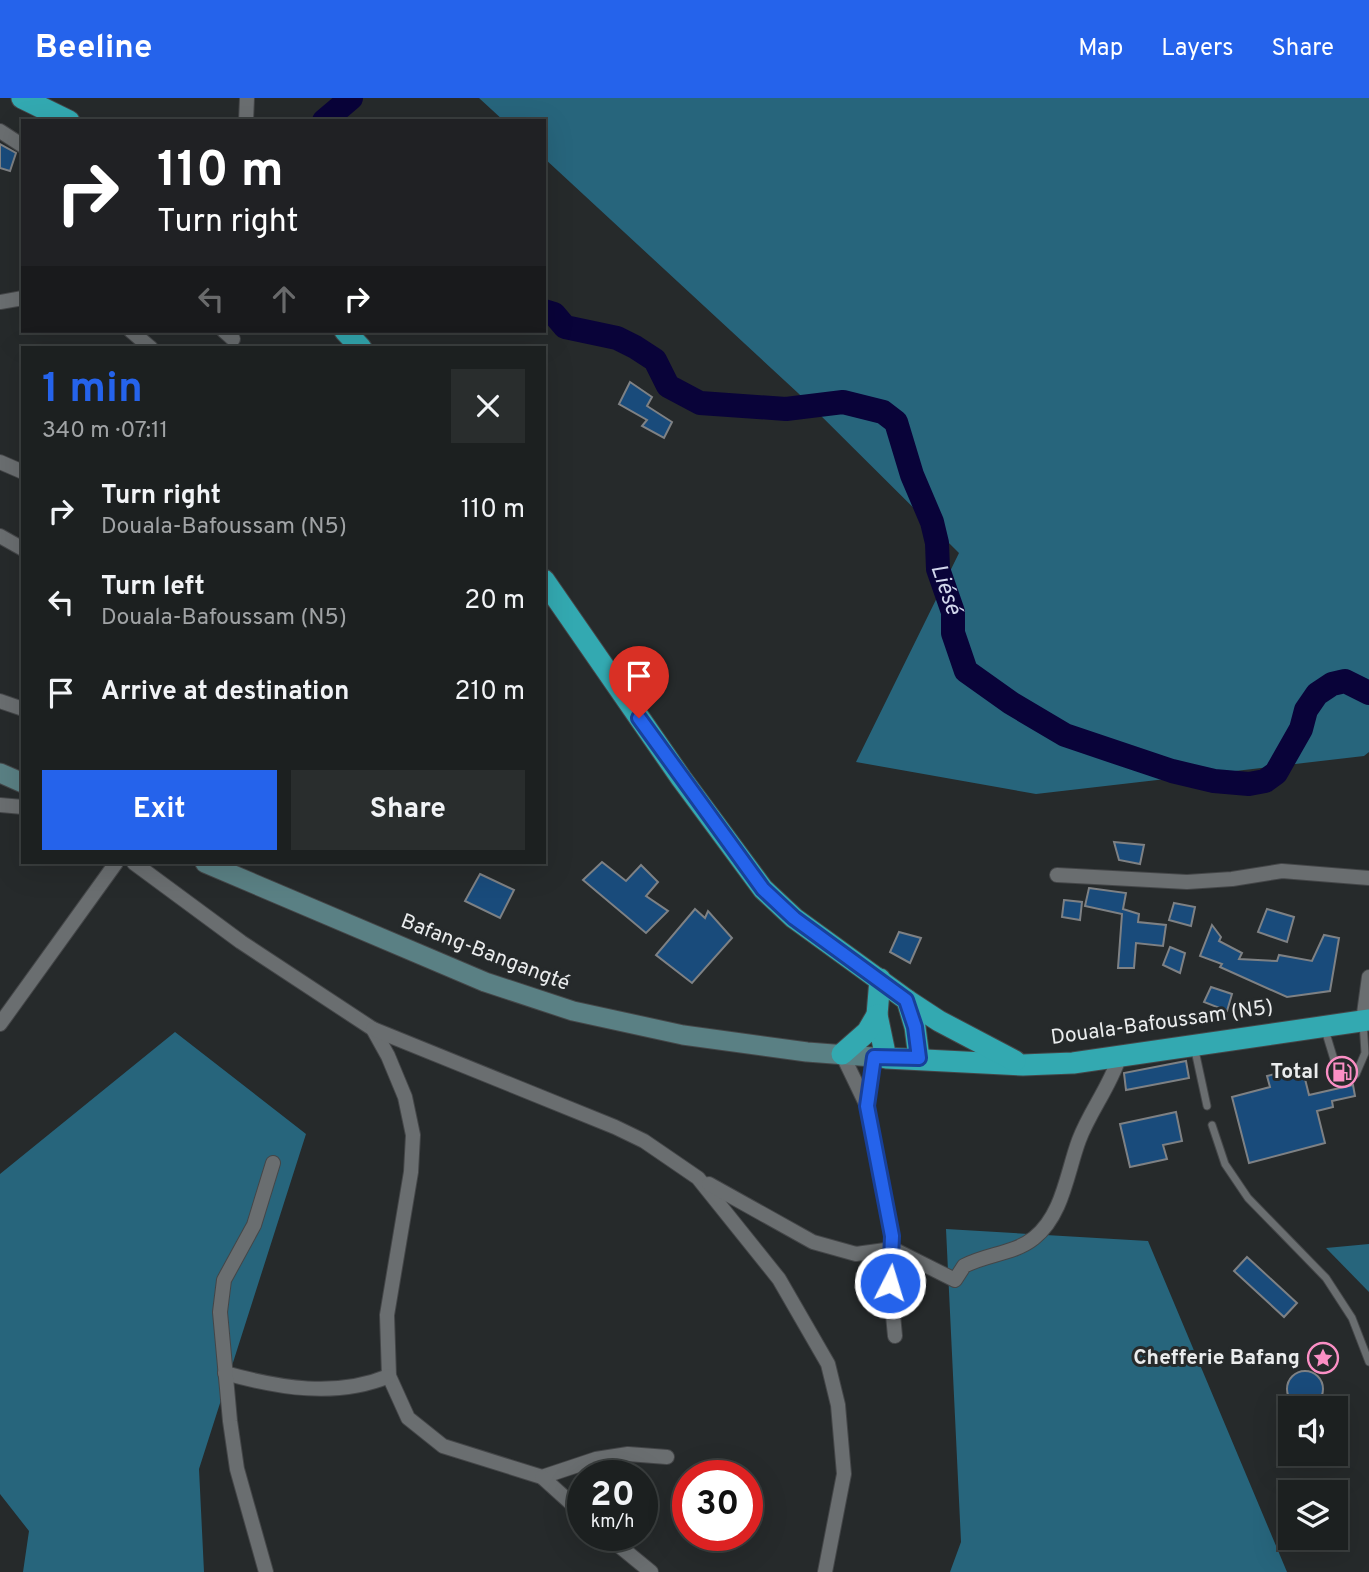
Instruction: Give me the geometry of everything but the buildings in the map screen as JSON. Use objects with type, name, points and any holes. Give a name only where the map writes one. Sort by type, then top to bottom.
[{"type":"highway","points":[[22,98],[65,119]]},
{"type":"highway","points":[[347,333],[359,346]]},
{"type":"highway","points":[[546,583],[681,778],[763,889],[794,918],[906,1000],[939,1021],[1023,1065]]},
{"type":"highway","points":[[880,979],[877,1015],[880,1057]]},
{"type":"highway","points":[[906,1000],[915,1027],[919,1058]]},
{"type":"highway","points":[[842,1054],[867,1032],[877,1015]]},
{"type":"highway","name":"Douala-Bafoussam (N5)","points":[[880,1057],[1023,1065],[1119,1058],[1366,1020]]},
{"type":"street","points":[[246,119],[247,98]]},
{"type":"street","points":[[0,131],[21,145]]},
{"type":"street","points":[[0,302],[21,298]]},
{"type":"street","points":[[133,333],[149,346]]},
{"type":"street","points":[[0,462],[21,471]]},
{"type":"street","points":[[0,536],[21,548]]},
{"type":"street","points":[[0,701],[21,708]]},
{"type":"street","points":[[0,773],[21,782]]},
{"type":"street","points":[[0,805],[21,807]]},
{"type":"street","points":[[0,1024],[115,864]]},
{"type":"street","points":[[135,864],[241,942],[373,1029],[615,1126],[644,1141],[698,1178],[773,1223],[834,1250],[856,1255],[893,1249],[954,1281],[964,1266],[999,1255],[1034,1238],[1055,1210],[1079,1140],[1107,1091],[1119,1058]]},
{"type":"street","name":"Bafang-Bangangté","points":[[207,864],[485,982],[573,1011],[682,1035],[880,1057]]},
{"type":"street","points":[[1057,874],[1187,881],[1232,879],[1282,871],[1369,878]]},
{"type":"street","points":[[1366,1020],[1369,977]]},
{"type":"street","points":[[373,1029],[399,1080],[413,1135],[411,1172],[387,1315],[389,1376],[408,1418],[443,1446],[542,1477],[567,1500]]},
{"type":"street","points":[[842,1054],[867,1106],[893,1249],[890,1283],[895,1336]]},
{"type":"street","points":[[867,1106],[880,1057]]},
{"type":"street","points":[[266,1572],[237,1469],[225,1373],[220,1296],[231,1262],[254,1225],[273,1164]]},
{"type":"street","points":[[698,1178],[779,1279],[828,1364],[838,1405],[844,1474],[825,1572]]},
{"type":"street","points":[[225,1373],[260,1383],[337,1390],[367,1385],[389,1376]]},
{"type":"street","points":[[542,1477],[596,1458],[628,1454],[667,1457]]},
{"type":"street","points":[[625,1551],[651,1572]]},
{"type":"lane","points":[[1323,1026],[1336,1066],[1356,1074],[1365,1053],[1366,1020]]},
{"type":"lane","points":[[1194,1045],[1207,1106]]},
{"type":"lane","points":[[1212,1125],[1225,1164],[1248,1198],[1326,1278],[1352,1318],[1369,1362]]},
{"type":"shaded area","points":[[479,98],[1369,98],[1369,752],[1364,756],[1036,794],[856,762],[959,553],[798,393],[546,160],[546,119],[502,119]]},
{"type":"shaded area","points":[[175,1032],[306,1134],[199,1469],[204,1572],[23,1572],[29,1531],[0,1494],[0,1174]]},
{"type":"shaded area","points":[[946,1229],[1148,1241],[1287,1572],[950,1572],[961,1542]]},
{"type":"shaded area","points":[[1369,1244],[1369,1292],[1326,1248]]},
{"type":"waterway","name":"Liésé","points":[[326,119],[351,98]]},
{"type":"waterway","name":"Liésé","points":[[546,312],[554,314],[565,327],[617,338],[635,347],[655,360],[668,386],[700,403],[786,409],[843,402],[883,412],[896,422],[912,475],[932,522],[937,543],[938,569],[953,612],[953,633],[966,671],[1011,703],[1065,735],[1172,771],[1214,781],[1249,784],[1265,781],[1276,773],[1301,729],[1306,710],[1317,694],[1332,684],[1345,681],[1369,693]]},
{"type":"place","name":"Total","points":[[1342,1072]]},
{"type":"place","name":"Chefferie Bafang","points":[[1323,1358]]},
{"type":"route","points":[[639,718],[763,889],[794,918],[891,986],[906,1000],[915,1027],[919,1058],[874,1057],[867,1106],[892,1236],[890,1283]]}]
